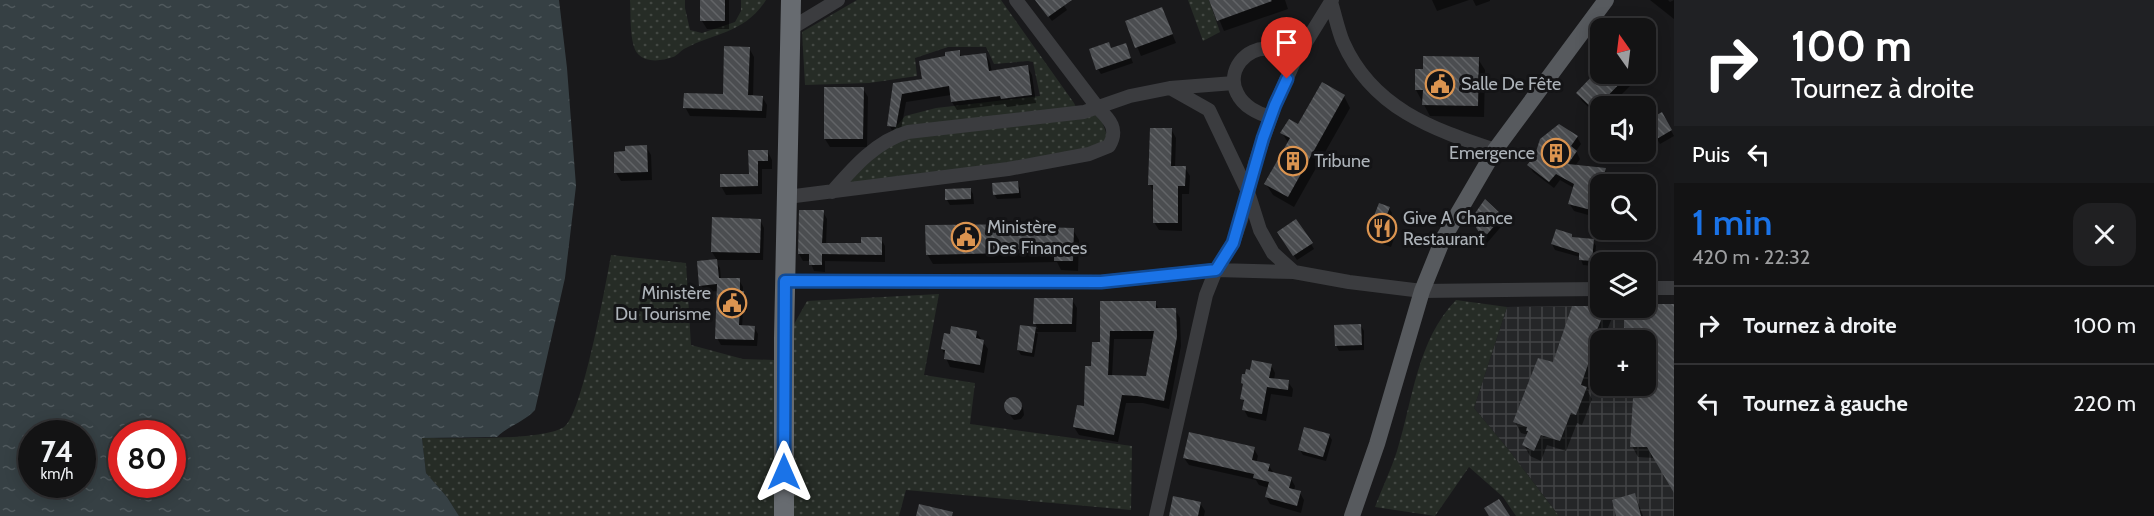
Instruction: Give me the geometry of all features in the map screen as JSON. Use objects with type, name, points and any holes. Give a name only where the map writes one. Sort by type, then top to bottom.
[{"type":"highway","points":[[784,516],[785,281],[791,0]]},
{"type":"main road","points":[[1352,516],[1377,444],[1422,291],[1443,239],[1495,150],[1606,0]]},
{"type":"street","points":[[790,29],[838,0]]},
{"type":"street","points":[[787,197],[1008,168],[1089,154],[1105,148],[1112,142],[1113,126],[1016,0]]},
{"type":"street","points":[[1332,1],[1343,41],[1358,70],[1380,95],[1404,112],[1436,129],[1495,150]]},
{"type":"street","points":[[1156,516],[1206,295],[1216,270],[1233,243],[1255,164],[1271,117],[1295,60],[1332,1]]},
{"type":"street","points":[[1271,117],[1259,114],[1243,102],[1234,83],[1235,72],[1239,63],[1256,50],[1267,48],[1277,50],[1295,60]]},
{"type":"street","points":[[832,192],[852,169],[878,147],[908,132],[1011,121],[1098,108],[1130,96],[1170,88],[1234,83]]},
{"type":"street","points":[[1170,88],[1209,110],[1248,192],[1260,230],[1273,253],[1294,272]]},
{"type":"street","points":[[785,281],[1101,282],[1216,270],[1294,272],[1349,282],[1422,291],[1590,289]]},
{"type":"street","points":[[1656,288],[1674,288]]},
{"type":"shaded area","points":[[630,0],[685,0],[690,30],[702,33],[735,22],[741,11],[741,0],[766,0],[748,20],[739,26],[696,43],[674,56],[654,60],[641,57],[635,49]]},
{"type":"shaded area","points":[[857,0],[1001,0],[1079,113],[1098,110],[1108,138],[1090,151],[831,191],[888,136],[905,116],[936,108],[1040,96],[1033,62],[994,64],[986,47],[948,47],[915,58],[917,76],[869,83],[805,85],[802,32]]},
{"type":"shaded area","points":[[1188,0],[1209,0],[1220,32],[1203,41]]},
{"type":"shaded area","points":[[611,255],[686,263],[691,345],[743,359],[774,360],[807,301],[939,294],[924,375],[975,383],[970,424],[1132,446],[1131,510],[906,490],[899,516],[459,516],[447,497],[426,473],[422,438],[517,437],[537,435],[564,427],[571,418],[585,375],[599,319]]},
{"type":"shaded area","points":[[1456,300],[1507,307],[1474,408],[1559,516],[1516,516],[1503,497],[1469,467],[1435,516],[1375,507],[1397,451],[1424,352],[1443,316]]},
{"type":"shaded area","points":[[1656,304],[1674,304],[1674,516],[1559,516],[1474,408],[1507,307],[1590,306],[1590,318],[1656,318]]},
{"type":"water","points":[[0,0],[559,0],[576,186],[565,278],[535,410],[497,437],[422,438],[426,473],[447,497],[459,516],[0,516]]},
{"type":"building","points":[[700,0],[725,0],[725,21],[700,21]]},
{"type":"building","points":[[1035,0],[1072,0],[1048,17]]},
{"type":"building","points":[[1209,0],[1271,0],[1272,1],[1217,21]]},
{"type":"building","points":[[1162,7],[1173,34],[1135,48],[1125,21]]},
{"type":"building","points":[[1109,42],[1111,48],[1126,43],[1131,58],[1096,70],[1089,49]]},
{"type":"building","points":[[724,46],[750,47],[748,95],[763,96],[762,111],[683,108],[684,93],[723,94]]},
{"type":"building","points":[[960,50],[960,56],[986,53],[989,71],[1028,65],[1032,95],[951,102],[949,86],[902,94],[896,127],[887,126],[893,83],[922,79],[919,61],[945,56],[945,52]]},
{"type":"building","points":[[1423,56],[1479,57],[1478,106],[1422,105],[1423,90],[1415,90],[1415,69],[1423,69]]},
{"type":"building","points":[[1590,78],[1590,84],[1619,84],[1608,96],[1590,96],[1590,106],[1576,93]]},
{"type":"building","name":"Tribune","points":[[1322,82],[1345,95],[1288,197],[1264,184],[1290,138],[1280,133],[1289,119],[1298,124]]},
{"type":"building","points":[[824,87],[864,87],[863,139],[824,139]]},
{"type":"building","points":[[1662,112],[1672,130],[1656,139],[1656,115]]},
{"type":"building","name":"Emergence","points":[[1559,124],[1578,136],[1571,146],[1577,151],[1568,164],[1606,168],[1604,174],[1590,174],[1590,210],[1568,204],[1574,184],[1556,174],[1549,182],[1527,165],[1535,155],[1540,139]]},
{"type":"building","points":[[1150,128],[1172,128],[1171,166],[1186,166],[1185,186],[1178,186],[1178,223],[1153,223],[1153,185],[1148,185]]},
{"type":"building","points":[[647,145],[648,172],[614,173],[614,152],[625,151],[625,146]]},
{"type":"building","points":[[748,150],[768,150],[768,161],[758,161],[758,186],[720,187],[720,174],[749,174]]},
{"type":"building","points":[[1018,181],[1019,193],[993,195],[992,183]]},
{"type":"building","points":[[971,188],[971,199],[945,200],[945,189]]},
{"type":"building","points":[[1485,199],[1503,216],[1483,239],[1471,219]]},
{"type":"building","points":[[1379,203],[1390,207],[1386,217],[1396,221],[1388,242],[1377,238],[1379,233],[1369,229]]},
{"type":"building","points":[[799,210],[824,210],[822,243],[861,243],[861,237],[882,237],[882,255],[822,254],[822,265],[809,265],[809,254],[798,254]]},
{"type":"building","points":[[712,217],[761,219],[760,253],[711,252]]},
{"type":"building","points":[[1296,219],[1313,243],[1293,256],[1277,232]]},
{"type":"building","points":[[1038,224],[1038,227],[1074,228],[1073,261],[1054,261],[1054,252],[926,255],[925,225]]},
{"type":"building","points":[[1556,229],[1572,234],[1572,237],[1594,240],[1590,261],[1579,260],[1579,253],[1551,244]]},
{"type":"building","points":[[717,259],[719,278],[740,278],[740,291],[744,291],[744,305],[740,305],[739,325],[755,326],[754,340],[715,339],[717,284],[699,286],[697,261]]},
{"type":"building","points":[[1034,298],[1073,298],[1072,324],[1033,324]]},
{"type":"building","points":[[1100,301],[1156,301],[1156,308],[1176,308],[1177,337],[1164,401],[1122,395],[1114,435],[1073,427],[1077,405],[1084,406],[1085,366],[1091,366],[1092,342],[1100,342]],"holes":[[[1110,331],[1154,331],[1146,376],[1108,375]]]},
{"type":"building","points":[[1656,304],[1674,304],[1674,493],[1647,447],[1630,447],[1633,398],[1656,396],[1656,330],[1624,330],[1624,318],[1656,318]]},
{"type":"building","points":[[1572,306],[1590,306],[1590,318],[1602,318],[1597,330],[1590,330],[1590,359],[1581,385],[1587,387],[1576,415],[1571,413],[1560,441],[1541,435],[1534,451],[1522,445],[1528,431],[1526,431],[1527,427],[1513,422],[1538,358],[1553,362]]},
{"type":"building","points":[[1361,324],[1362,345],[1335,346],[1334,325]]},
{"type":"building","points":[[1020,325],[1036,327],[1032,353],[1017,350]]},
{"type":"building","points":[[951,326],[977,331],[976,338],[984,340],[980,365],[944,359],[945,350],[941,349],[944,333],[950,334]]},
{"type":"building","points":[[1252,360],[1272,364],[1269,378],[1289,380],[1288,390],[1267,387],[1262,414],[1242,410],[1244,400],[1240,399],[1242,374],[1245,374],[1246,369],[1250,370]]},
{"type":"building","points":[[1013,397],[1019,400],[1022,406],[1019,412],[1013,415],[1007,412],[1004,406],[1007,400]]},
{"type":"building","points":[[1304,427],[1330,434],[1323,457],[1298,450]]},
{"type":"building","points":[[1189,432],[1255,447],[1252,460],[1270,464],[1268,471],[1292,477],[1289,488],[1301,491],[1297,506],[1265,497],[1269,482],[1253,478],[1254,474],[1183,458]]},
{"type":"building","points":[[1635,493],[1641,516],[1616,516],[1612,500]]},
{"type":"building","points":[[1173,496],[1201,502],[1198,516],[1169,516]]},
{"type":"building","points":[[1499,499],[1510,516],[1489,516],[1484,508]]},
{"type":"building","points":[[919,504],[953,512],[952,516],[916,516]]},
{"type":"place","name":"Salle De Fête","points":[[1440,84]]},
{"type":"place","name":"Emergence","points":[[1556,153]]},
{"type":"place","name":"Tribune","points":[[1293,161]]},
{"type":"place","name":"Give A Chance Restaurant","points":[[1382,228]]},
{"type":"place","name":"Ministère Des Finances","points":[[966,237]]},
{"type":"place","name":"Ministère Du Tourisme","points":[[732,303]]},
{"type":"route","points":[[784,472],[785,281],[1101,282],[1216,270],[1233,243],[1263,138],[1287,79]]}]
